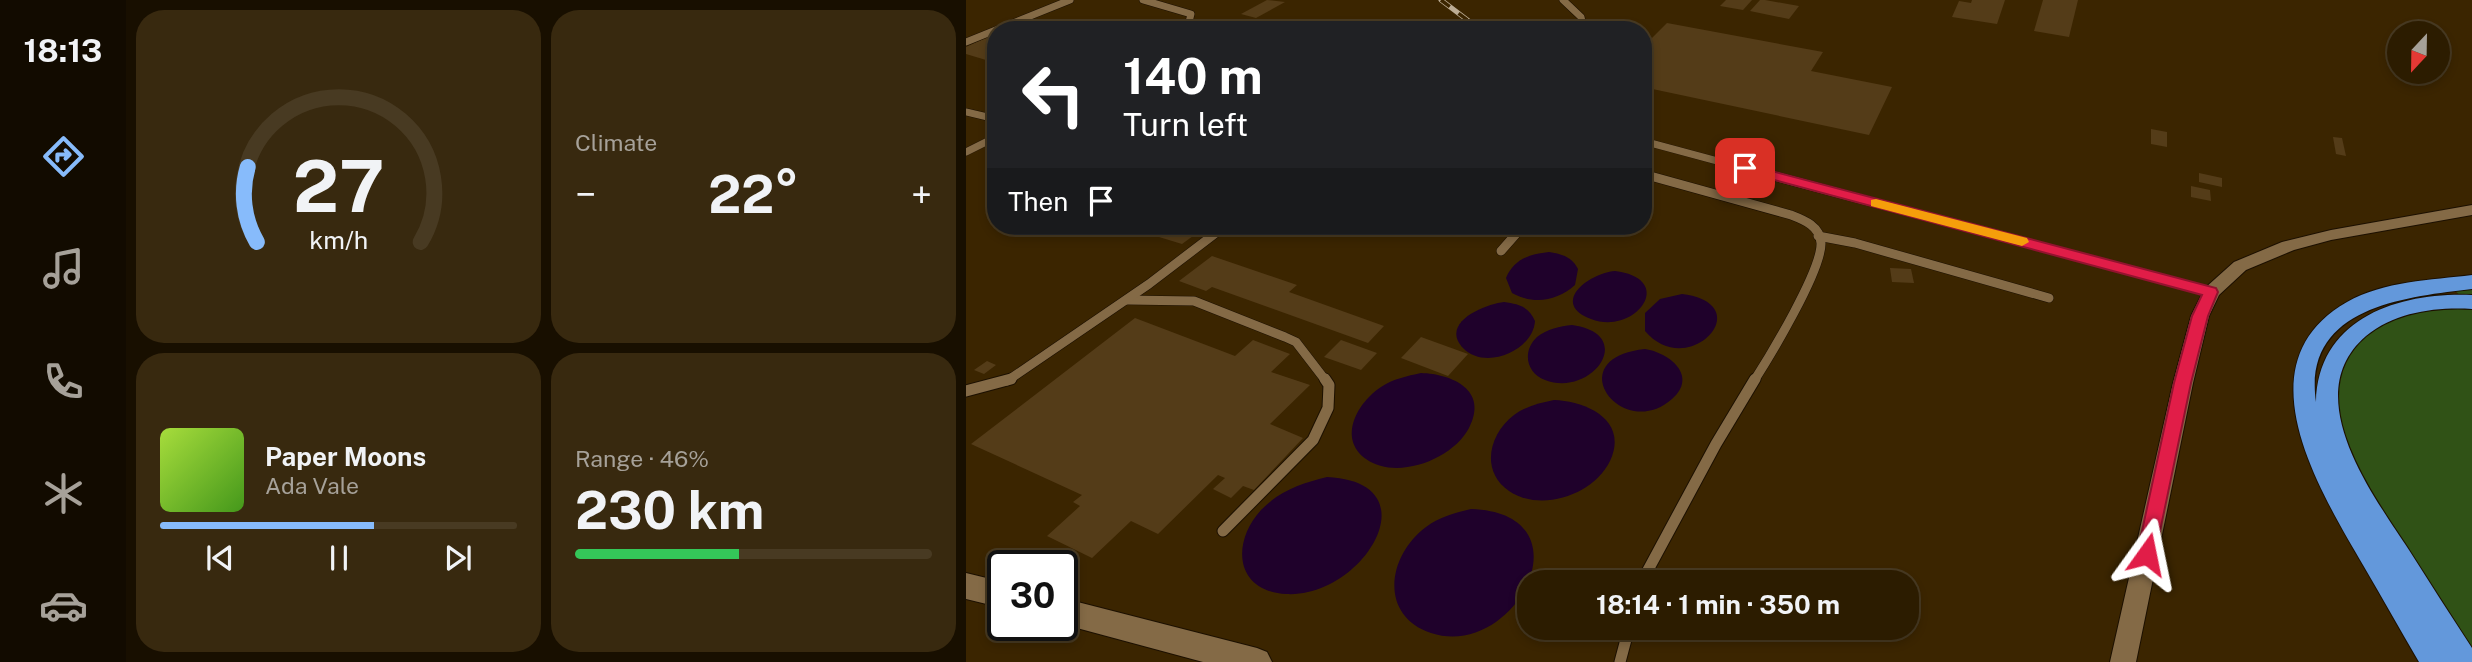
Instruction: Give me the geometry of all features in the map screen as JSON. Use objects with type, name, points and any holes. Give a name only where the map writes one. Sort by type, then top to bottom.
[{"type":"highway","points":[[2435,662],[2319,462],[2305,415],[2303,374],[2315,345],[2328,328],[2352,309],[2388,295],[2472,282]]},
{"type":"highway","points":[[2464,662],[2371,513],[2344,463],[2329,420],[2328,382],[2336,357],[2349,337],[2374,320],[2424,304],[2472,302]]},
{"type":"main road","points":[[966,586],[987,591]]},
{"type":"main road","points":[[1078,615],[1257,662]]},
{"type":"street","points":[[2123,662],[2183,383],[2200,316],[2211,292],[2240,266],[2288,246],[2331,235],[2472,211]]},
{"type":"lane","points":[[1018,21],[1070,0]]},
{"type":"lane","points":[[1143,0],[1191,14],[1189,21]]},
{"type":"lane","points":[[1563,0],[1582,21]]},
{"type":"lane","points":[[966,42],[987,34]]},
{"type":"lane","points":[[966,112],[987,118]]},
{"type":"lane","points":[[966,152],[987,143]]},
{"type":"lane","points":[[1652,143],[2211,292]]},
{"type":"lane","points":[[1648,570],[1716,444],[1771,354],[1807,286],[1821,244],[1807,221],[1652,176]]},
{"type":"lane","points":[[966,391],[1004,383],[1022,373],[1127,300],[1213,235]]},
{"type":"lane","points":[[1501,251],[1515,235]]},
{"type":"lane","points":[[1818,236],[1855,243],[2049,298]]},
{"type":"lane","points":[[1127,300],[1195,301],[1285,337],[1296,342],[1311,358],[1329,385],[1328,408],[1313,440],[1223,531]]},
{"type":"lane","points":[[1620,662],[1626,640]]},
{"type":"green space","points":[[2472,282],[2472,662],[2344,463],[2328,382],[2374,320],[2466,301],[2449,285]]},
{"type":"shaded area","points":[[1549,252],[1566,257],[1576,265],[1578,269],[1575,285],[1561,295],[1545,300],[1529,299],[1512,293],[1506,278],[1513,266],[1529,256]]},
{"type":"shaded area","points":[[1615,271],[1634,276],[1644,284],[1647,294],[1643,304],[1635,313],[1622,320],[1607,322],[1579,313],[1573,298],[1577,290],[1593,278]]},
{"type":"shaded area","points":[[1682,294],[1705,301],[1716,311],[1716,324],[1709,335],[1696,344],[1680,348],[1662,344],[1645,331],[1645,313],[1660,299]]},
{"type":"shaded area","points":[[1504,302],[1523,307],[1530,312],[1535,321],[1532,332],[1517,349],[1506,354],[1483,358],[1472,355],[1457,339],[1457,330],[1461,323],[1487,306]]},
{"type":"shaded area","points":[[1572,325],[1592,331],[1602,340],[1605,351],[1601,363],[1592,373],[1578,380],[1562,383],[1539,377],[1528,361],[1532,343],[1549,330]]},
{"type":"shaded area","points":[[1645,349],[1663,355],[1678,367],[1682,382],[1672,399],[1653,410],[1634,411],[1619,405],[1607,394],[1602,380],[1605,367],[1619,356]]},
{"type":"shaded area","points":[[1421,373],[1455,381],[1471,394],[1474,415],[1469,428],[1451,449],[1423,463],[1393,468],[1366,459],[1353,441],[1354,421],[1359,411],[1381,387]]},
{"type":"shaded area","points":[[1554,400],[1591,409],[1609,424],[1614,434],[1610,461],[1592,483],[1566,497],[1536,500],[1522,497],[1509,491],[1494,473],[1491,453],[1494,442],[1505,423],[1514,415],[1528,407]]},
{"type":"shaded area","points":[[1327,477],[1359,484],[1377,498],[1382,518],[1376,539],[1361,560],[1340,579],[1314,591],[1286,594],[1269,591],[1256,584],[1243,563],[1242,550],[1251,523],[1268,503],[1283,493]]},
{"type":"shaded area","points":[[1471,509],[1507,517],[1528,534],[1534,557],[1531,570],[1517,570],[1517,600],[1512,607],[1490,626],[1462,636],[1431,633],[1414,624],[1403,613],[1396,599],[1394,584],[1403,553],[1413,539],[1426,527]]},
{"type":"building","points":[[1267,0],[1285,2],[1256,18],[1241,14]]},
{"type":"building","points":[[1726,0],[1752,0],[1743,10],[1720,6]]},
{"type":"building","points":[[1760,0],[1799,6],[1789,19],[1750,11]]},
{"type":"building","points":[[1972,0],[2005,0],[1997,24],[1952,17],[1959,1],[1971,3]]},
{"type":"building","points":[[2043,0],[2078,0],[2069,37],[2034,31]]},
{"type":"building","points":[[1667,23],[1823,52],[1811,71],[1892,87],[1869,135],[1652,89],[1652,38]]},
{"type":"building","points":[[987,37],[987,60],[966,54],[966,47]]},
{"type":"building","points":[[2151,129],[2167,132],[2167,147],[2151,144]]},
{"type":"building","points":[[2333,137],[2342,138],[2346,156],[2336,154]]},
{"type":"building","points":[[2199,173],[2222,178],[2222,187],[2199,182]]},
{"type":"building","points":[[2191,186],[2210,190],[2211,201],[2191,197]]},
{"type":"building","points":[[1162,235],[1194,235],[1182,244],[1159,237]]},
{"type":"building","points":[[1212,256],[1297,285],[1289,292],[1384,326],[1368,343],[1212,287],[1206,291],[1179,281]]},
{"type":"building","points":[[1890,268],[1911,269],[1914,283],[1892,282]]},
{"type":"building","points":[[1135,318],[1235,356],[1253,340],[1290,354],[1271,372],[1310,385],[1270,424],[1303,438],[1254,490],[1243,486],[1231,498],[1213,489],[1225,478],[1218,475],[1158,534],[1131,521],[1092,558],[1047,536],[1080,506],[1073,502],[1082,495],[971,444]]},
{"type":"building","points":[[1421,337],[1468,354],[1448,376],[1401,358]]},
{"type":"building","points":[[1341,340],[1377,353],[1361,370],[1324,357]]},
{"type":"building","points":[[987,361],[996,365],[984,374],[974,370]]},
{"type":"railway","points":[[1441,0],[1469,21]]},
{"type":"slow traffic","points":[[1876,203],[2022,242]]},
{"type":"route","points":[[1745,168],[2211,292],[2200,316],[2183,383],[2147,554]]}]
